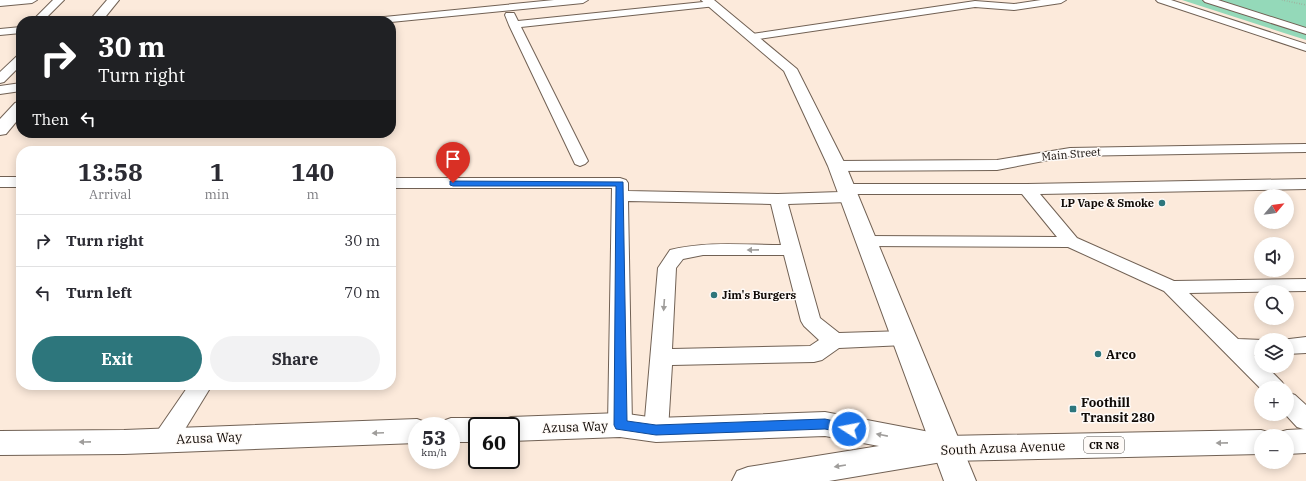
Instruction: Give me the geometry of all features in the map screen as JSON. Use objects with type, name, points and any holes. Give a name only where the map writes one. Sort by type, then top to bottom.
[{"type":"street","points":[[99,16],[113,0]]},
{"type":"street","points":[[710,2],[790,70],[837,166],[960,481]]},
{"type":"street","points":[[0,130],[16,112]]},
{"type":"street","name":"Azusa Way","points":[[520,429],[620,425],[656,430],[825,424],[948,448]]},
{"type":"street","name":"Azusa Way","points":[[0,443],[124,442],[408,431]]},
{"type":"street","points":[[1294,442],[1306,441]]},
{"type":"street","name":"South Azusa Avenue","points":[[748,481],[948,448],[1254,442]]},
{"type":"lane","points":[[0,3],[32,0]]},
{"type":"lane","points":[[42,16],[59,0]]},
{"type":"lane","points":[[396,19],[583,0]]},
{"type":"lane","points":[[752,37],[975,4],[1014,7],[1061,0]]},
{"type":"lane","points":[[1161,0],[1306,48]]},
{"type":"lane","points":[[1208,0],[1306,31]]},
{"type":"lane","points":[[514,25],[710,2]]},
{"type":"lane","points":[[509,13],[580,161]]},
{"type":"lane","points":[[0,32],[16,30]]},
{"type":"lane","points":[[0,79],[16,63]]},
{"type":"lane","points":[[0,90],[16,88]]},
{"type":"lane","name":"Main Street","points":[[837,166],[997,165],[1070,152],[1306,148]]},
{"type":"lane","points":[[0,182],[16,182]]},
{"type":"lane","points":[[396,183],[620,183],[620,425]]},
{"type":"lane","points":[[620,196],[780,205],[848,193],[1306,184]]},
{"type":"lane","points":[[1027,189],[1071,242]]},
{"type":"lane","points":[[780,205],[811,321],[834,341]]},
{"type":"lane","points":[[866,241],[1071,242],[1171,287],[1267,381]]},
{"type":"lane","points":[[656,430],[667,268],[677,254],[703,250],[792,250]]},
{"type":"lane","points":[[1171,287],[1306,285]]},
{"type":"lane","points":[[661,357],[814,354],[834,341],[904,338]]},
{"type":"lane","points":[[1294,346],[1306,345]]},
{"type":"lane","points":[[1233,347],[1254,346]]},
{"type":"lane","points":[[165,440],[198,390]]},
{"type":"lane","points":[[1294,408],[1306,420]]},
{"type":"path","points":[[1282,0],[1306,4]]},
{"type":"green space","points":[[1182,0],[1306,0],[1306,40]]},
{"type":"place","name":"LP Vape & Smoke","points":[[1162,203]]},
{"type":"place","name":"Jim's Burgers","points":[[714,295]]},
{"type":"place","name":"Arco","points":[[1098,354]]},
{"type":"place","name":"Foothill Transit 280","points":[[1073,409]]},
{"type":"route","points":[[453,183],[620,183],[620,425],[656,430],[825,424],[849,429]]}]
